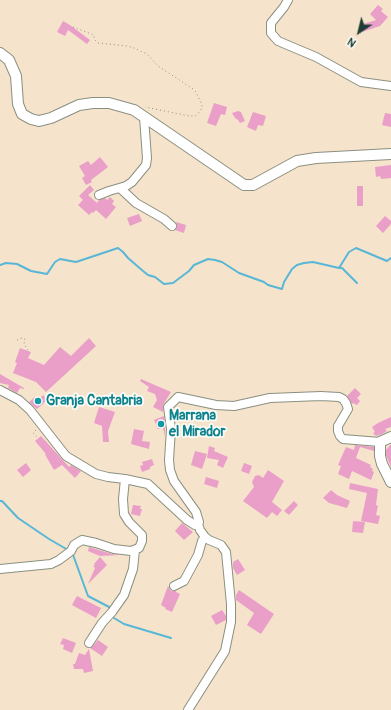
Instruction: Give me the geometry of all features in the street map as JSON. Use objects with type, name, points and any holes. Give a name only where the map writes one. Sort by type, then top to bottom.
[{"type":"street","points":[[288,0],[271,23],[271,33],[278,41],[316,57],[361,82],[391,86]]},
{"type":"street","points":[[0,53],[10,60],[16,76],[18,104],[22,114],[31,119],[39,121],[51,118],[80,106],[93,103],[109,103],[134,110],[244,185],[253,185],[297,161],[316,158],[391,154]]},
{"type":"street","points":[[99,195],[132,182],[146,165],[148,158],[144,117]]},
{"type":"street","points":[[120,188],[136,203],[164,219],[172,226]]},
{"type":"street","points":[[0,390],[19,400],[30,410],[66,456],[96,474],[148,484],[191,523],[198,524]]},
{"type":"street","points":[[188,710],[225,651],[231,622],[232,604],[227,556],[224,548],[205,537],[200,530],[196,512],[174,481],[170,470],[169,460],[172,429],[168,407],[178,397],[216,405],[234,406],[270,398],[321,396],[339,397],[346,403],[348,410],[340,420],[338,426],[340,436],[344,439],[380,442],[391,437]]},
{"type":"street","points":[[380,442],[380,456],[382,464],[391,482]]},
{"type":"street","points":[[0,569],[51,564],[71,551],[74,545],[82,540],[114,549],[131,551],[139,548],[143,538],[142,535],[125,518],[123,499],[125,479]]},
{"type":"street","points":[[174,586],[184,581],[197,558],[202,541],[205,537]]},
{"type":"street","points":[[89,643],[102,623],[124,595],[133,569],[135,550]]},
{"type":"path","points":[[73,27],[94,35],[94,39],[98,43],[127,46],[147,54],[158,66],[196,92],[202,105],[202,108],[195,116],[145,107],[138,107],[134,110]]},
{"type":"path","points":[[17,340],[22,338],[25,339],[24,344],[28,350]]},
{"type":"path","points":[[36,430],[33,433],[38,438]]},
{"type":"building","points":[[378,5],[383,9],[381,11],[388,17],[380,26],[362,32],[360,25],[376,20],[370,14]]},
{"type":"building","points":[[63,21],[90,40],[87,44],[68,30],[65,36],[57,32]]},
{"type":"building","points":[[214,103],[227,107],[225,115],[221,114],[216,126],[207,123]]},
{"type":"building","points":[[238,111],[241,112],[245,121],[240,123],[235,118],[232,113]]},
{"type":"building","points":[[253,112],[266,116],[263,126],[258,125],[256,131],[247,127]]},
{"type":"building","points":[[385,113],[391,114],[391,127],[382,125]]},
{"type":"building","points":[[100,157],[108,167],[91,180],[92,182],[86,185],[82,178],[85,176],[79,166],[88,161],[91,165]]},
{"type":"building","points":[[391,165],[391,178],[381,179],[380,176],[376,177],[375,167]]},
{"type":"building","points":[[90,185],[94,190],[88,195],[97,203],[99,200],[105,198],[107,200],[110,197],[114,201],[112,204],[116,207],[106,219],[96,210],[89,215],[78,205],[83,200],[79,196]]},
{"type":"building","points":[[357,186],[363,186],[363,206],[357,206]]},
{"type":"building","points":[[139,214],[142,221],[130,226],[127,218]]},
{"type":"building","points":[[385,216],[391,221],[391,224],[383,233],[376,226]]},
{"type":"building","points":[[176,222],[186,225],[184,233],[175,230],[177,227]]},
{"type":"building","points":[[89,338],[96,346],[46,392],[36,382],[13,373],[20,348],[31,352],[28,358],[44,365],[60,347],[71,356]]},
{"type":"building","points":[[0,374],[24,389],[20,388],[17,393],[8,388],[9,385],[0,383]]},
{"type":"building","points":[[141,379],[171,392],[163,405],[163,412],[153,407],[157,400],[155,394],[147,391],[149,387],[140,381]]},
{"type":"building","points":[[355,388],[361,394],[357,398],[360,401],[357,405],[352,404],[347,396]]},
{"type":"building","name":"Granja Cantabria","points":[[43,395],[47,400],[37,409],[29,402],[35,397],[38,400]]},
{"type":"building","points":[[99,407],[115,412],[108,431],[109,442],[103,442],[102,426],[94,423]]},
{"type":"building","name":"Marrana el Mirador","points":[[164,416],[165,436],[163,428],[158,429],[154,420]]},
{"type":"building","points":[[391,417],[391,427],[385,429],[387,431],[382,434],[376,436],[373,433],[375,432],[372,427]]},
{"type":"building","points":[[134,429],[144,431],[142,441],[150,442],[149,449],[131,444]]},
{"type":"building","points":[[41,436],[69,467],[71,465],[81,471],[75,478],[62,465],[54,470],[46,454],[35,441]]},
{"type":"building","points":[[391,444],[391,467],[386,455],[386,450]]},
{"type":"building","points":[[355,445],[374,447],[374,451],[360,447],[356,458],[371,465],[370,467],[374,472],[371,480],[352,471],[349,479],[338,474],[341,466],[338,465],[346,447],[354,450]]},
{"type":"building","points":[[209,446],[215,448],[214,451],[228,457],[223,468],[217,465],[219,460],[207,458]]},
{"type":"building","points":[[195,451],[207,454],[202,469],[191,465]]},
{"type":"building","points":[[152,459],[154,465],[150,467],[150,469],[142,472],[140,466],[143,465],[142,462]]},
{"type":"building","points":[[26,463],[31,470],[23,477],[17,470]]},
{"type":"building","points":[[244,463],[252,466],[249,474],[241,471]]},
{"type":"building","points":[[268,470],[284,481],[272,502],[282,510],[277,516],[272,512],[267,518],[243,501],[254,487],[252,482],[255,476],[259,475],[263,478]]},
{"type":"building","points":[[206,477],[219,481],[217,488],[204,484]]},
{"type":"building","points":[[350,483],[378,489],[376,505],[378,506],[376,515],[380,516],[378,524],[361,521],[367,493],[349,489]]},
{"type":"building","points":[[331,490],[337,495],[350,501],[347,508],[329,503],[323,498]]},
{"type":"building","points":[[294,501],[298,505],[289,515],[284,511]]},
{"type":"building","points":[[133,505],[141,506],[140,509],[142,509],[140,516],[131,514]]},
{"type":"building","points":[[353,521],[365,522],[363,533],[352,532]]},
{"type":"building","points":[[182,523],[193,532],[184,540],[175,531]]},
{"type":"building","points":[[89,547],[120,555],[100,556],[88,551]]},
{"type":"building","points":[[100,557],[107,565],[88,584],[95,568],[93,566]]},
{"type":"building","points":[[238,559],[245,570],[237,575],[233,568],[233,562]]},
{"type":"building","points":[[168,586],[171,591],[176,591],[180,594],[172,612],[165,609],[166,608],[161,605]]},
{"type":"building","points":[[239,590],[274,614],[261,634],[247,625],[254,613],[236,600],[236,595]]},
{"type":"building","points":[[77,596],[101,608],[96,618],[72,605]]},
{"type":"building","points":[[222,610],[226,616],[226,620],[216,625],[211,616]]},
{"type":"building","points":[[63,638],[76,643],[72,653],[63,649],[64,645],[60,644]]},
{"type":"building","points":[[98,640],[108,647],[102,656],[90,648]]},
{"type":"building","points":[[89,649],[93,671],[84,673],[83,669],[74,669],[73,664],[75,664],[79,653],[85,655]]},
{"type":"waterway","points":[[0,265],[6,263],[17,264],[31,271],[47,274],[55,262],[60,259],[76,262],[118,248],[148,275],[155,277],[164,284],[173,283],[189,271],[194,265],[208,259],[222,262],[239,273],[282,289],[284,282],[292,269],[297,265],[313,262],[339,268],[349,252],[356,248],[387,261],[391,258]]},
{"type":"waterway","points":[[339,268],[342,268],[357,283]]},
{"type":"waterway","points":[[0,501],[2,501],[18,518],[68,550]]},
{"type":"waterway","points":[[72,552],[88,596],[111,608]]},
{"type":"waterway","points":[[114,618],[124,624],[171,638]]},
{"type":"place","name":"Granja Cantabria","points":[[38,401]]},
{"type":"place","name":"Marrana el Mirador","points":[[161,424]]}]
